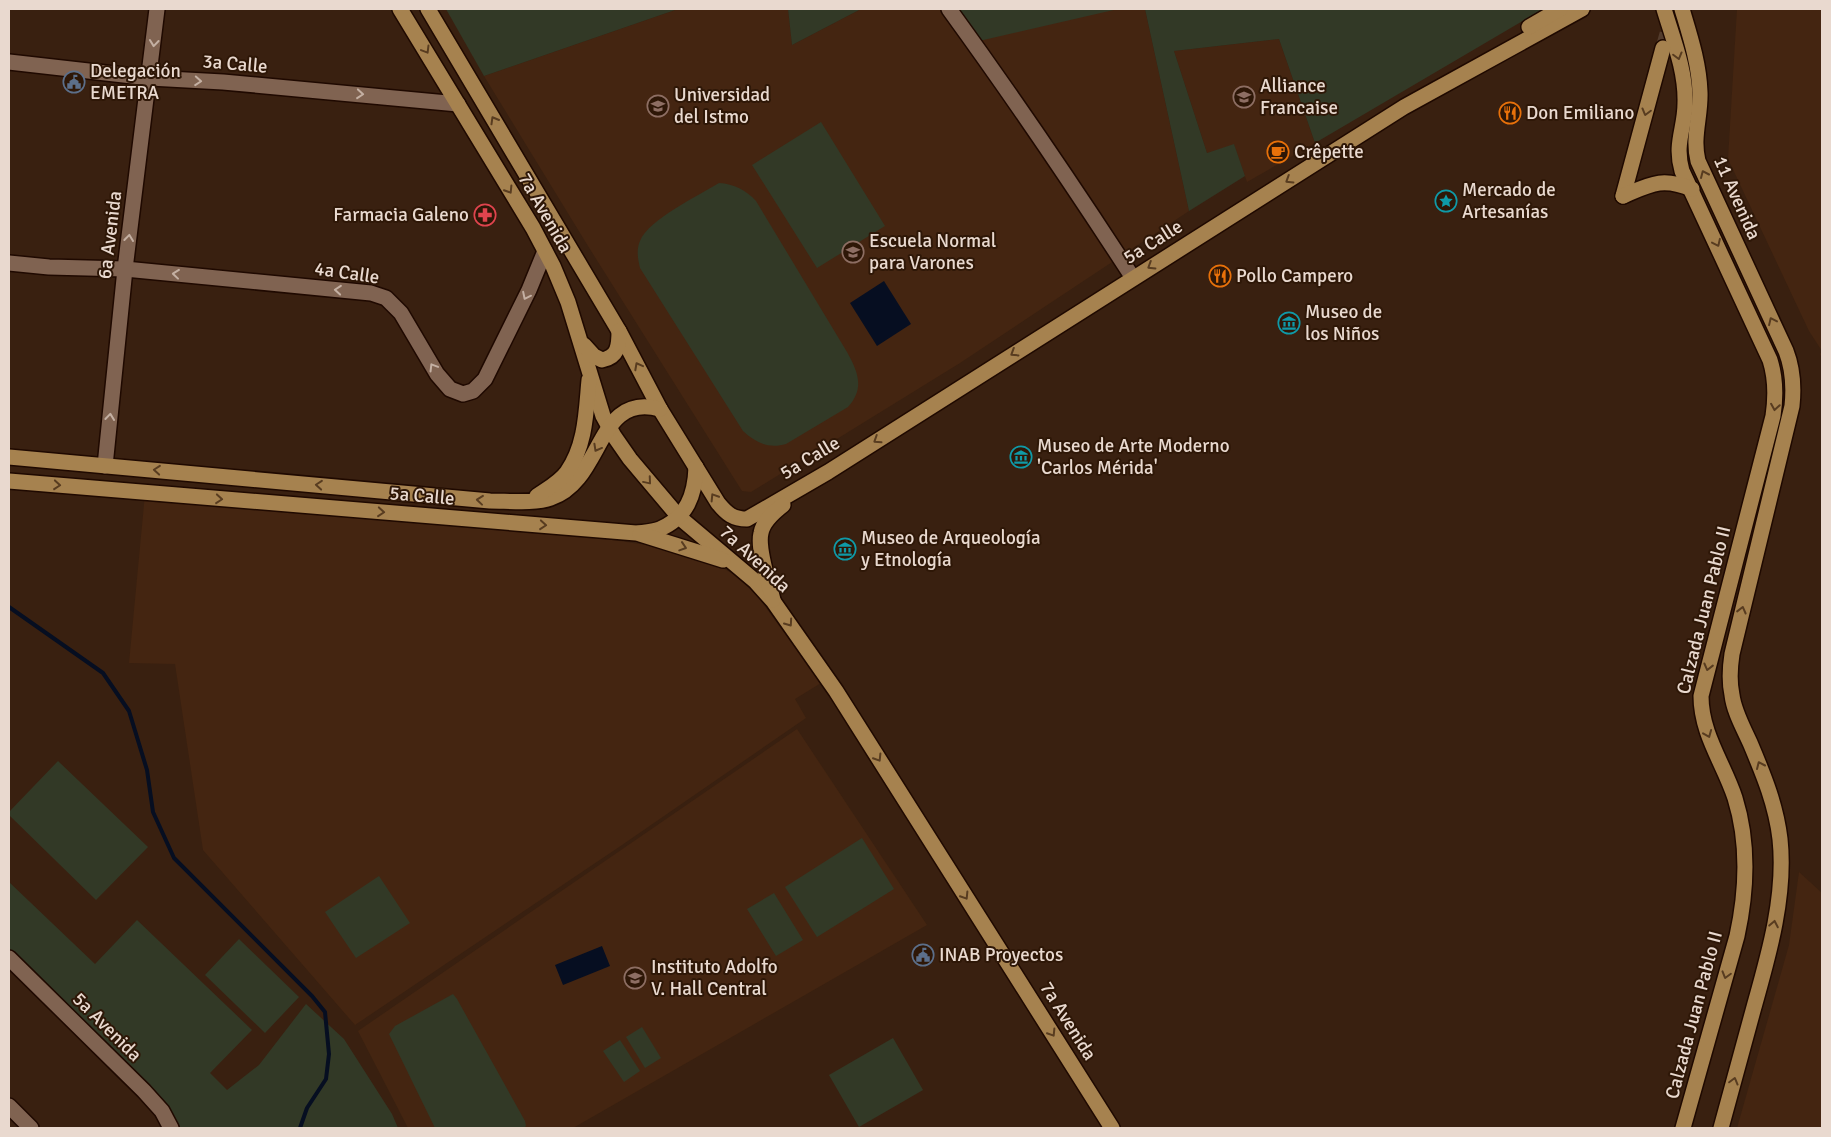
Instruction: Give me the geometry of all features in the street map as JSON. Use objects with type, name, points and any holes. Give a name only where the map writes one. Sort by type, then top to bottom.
[{"type":"main road","name":"7a Avenida","points":[[400,9],[545,251],[568,302],[603,416],[609,428],[630,459],[679,517],[755,581],[774,601],[840,698],[1112,1128]]},
{"type":"main road","name":"7a Avenida","points":[[428,9],[619,331],[660,409],[696,467]]},
{"type":"main road","points":[[1404,107],[1440,78],[1560,9]]},
{"type":"main road","name":"5a Calle","points":[[696,467],[718,503],[728,514],[737,519],[747,518],[828,472],[1404,107],[1582,9]]},
{"type":"main road","name":"11 Avenida","points":[[1664,9],[1684,82],[1685,103],[1678,157],[1682,171],[1770,360]]},
{"type":"main road","name":"11 Avenida","points":[[1682,9],[1698,73],[1700,114],[1695,135],[1695,148],[1698,161],[1792,366]]},
{"type":"main road","points":[[1663,48],[1623,196],[1659,182],[1676,183],[1692,189]]},
{"type":"main road","points":[[580,339],[594,356],[602,360],[609,359],[619,345],[619,331]]},
{"type":"main road","name":"Calzada Juan Pablo II","points":[[1683,1128],[1743,908],[1746,874],[1741,828],[1735,798],[1705,727],[1701,711],[1701,696],[1773,416],[1776,396],[1775,375],[1770,360]]},
{"type":"main road","name":"Calzada Juan Pablo II","points":[[1721,1128],[1764,970],[1778,907],[1780,840],[1775,808],[1768,783],[1737,714],[1732,697],[1730,667],[1792,406],[1794,392],[1792,366]]},
{"type":"main road","points":[[529,501],[552,486],[567,473],[578,454],[586,415],[590,370]]},
{"type":"main road","name":"5a Calle","points":[[9,458],[490,501],[529,501],[551,498],[572,486],[586,469],[609,428],[620,414],[632,407],[648,406],[660,409]]},
{"type":"main road","name":"5a Calle","points":[[9,481],[636,533],[659,529],[679,517],[690,502],[695,485],[696,467]]},
{"type":"main road","points":[[774,601],[763,560],[760,535],[763,526],[775,510],[828,472]]},
{"type":"main road","points":[[636,533],[686,547],[734,565]]},
{"type":"street","name":"6a Avenida","points":[[105,466],[157,9]]},
{"type":"street","points":[[949,9],[982,53],[1133,278]]},
{"type":"street","name":"3a Calle","points":[[9,62],[150,78],[223,82],[458,104]]},
{"type":"street","name":"4a Calle","points":[[9,263],[49,267],[126,270],[371,293],[386,298],[401,313],[437,374],[450,389],[463,394],[473,391],[485,379],[529,290],[545,251]]},
{"type":"street","name":"5a Avenida","points":[[9,958],[144,1092],[162,1111],[171,1128]]},
{"type":"street","points":[[9,1106],[31,1128]]},
{"type":"shaded area","name":"Escuela Normal para Varones","points":[[678,9],[788,9],[792,45],[861,9],[1145,9],[1189,211],[960,363],[751,492],[742,491],[484,76]]},
{"type":"shaded area","points":[[1737,9],[1822,9],[1822,351],[1809,331],[1728,159]]},
{"type":"shaded area","name":"Alliance Francaise","points":[[1279,39],[1315,143],[1247,182],[1234,145],[1207,153],[1174,51]]},
{"type":"shaded area","points":[[145,494],[579,535],[667,548],[713,563],[737,576],[758,597],[821,683],[795,699],[806,718],[355,1025],[203,850],[175,664],[129,663]]},
{"type":"shaded area","name":"Instituto Adolfo V. Hall Central","points":[[797,729],[927,925],[573,1128],[408,1128],[358,1031]]},
{"type":"shaded area","points":[[1799,872],[1822,893],[1822,1128],[1737,1128],[1789,945]]},
{"type":"green space","points":[[446,9],[678,9],[484,76]]},
{"type":"green space","points":[[788,9],[861,9],[792,45]]},
{"type":"green space","points":[[950,9],[1118,9],[979,41]]},
{"type":"green space","points":[[1145,9],[1543,9],[1315,143],[1279,39],[1174,51],[1207,153],[1234,144],[1245,176],[1189,211]]},
{"type":"green space","points":[[821,122],[885,226],[817,268],[752,165]]},
{"type":"green space","points":[[719,183],[739,188],[756,201],[847,352],[857,373],[857,393],[848,407],[786,444],[774,446],[763,444],[743,431],[640,268],[638,248],[640,241],[653,224],[687,201]]},
{"type":"green space","points":[[58,761],[148,847],[96,900],[9,815],[9,812]]},
{"type":"green space","points":[[862,838],[894,889],[817,937],[785,887]]},
{"type":"green space","points":[[379,876],[410,923],[356,958],[325,912]]},
{"type":"green space","points":[[9,882],[95,964],[137,920],[252,1030],[210,1073],[227,1090],[259,1065],[306,1004],[344,1039],[392,1114],[398,1128],[179,1128],[149,1087],[9,951]]},
{"type":"green space","points":[[774,893],[803,940],[776,956],[747,909]]},
{"type":"green space","points":[[239,939],[299,997],[265,1033],[205,975]]},
{"type":"green space","points":[[453,994],[525,1121],[526,1126],[524,1128],[435,1128],[389,1034],[395,1026]]},
{"type":"green space","points":[[642,1027],[661,1058],[645,1068],[626,1037]]},
{"type":"green space","points":[[893,1038],[923,1090],[859,1127],[829,1075]]},
{"type":"green space","points":[[620,1040],[640,1071],[624,1082],[603,1051]]},
{"type":"water","points":[[884,281],[911,324],[877,346],[850,303]]},
{"type":"water","points":[[602,946],[610,966],[563,985],[555,965]]},
{"type":"waterway","points":[[9,607],[103,673],[129,711],[147,770],[153,812],[174,858],[312,996],[325,1012],[329,1054],[326,1079],[307,1108],[300,1128]]},
{"type":"tunnel","points":[[1663,48],[1674,9]]},
{"type":"place","name":"Delegación EMETRA","points":[[74,82]]},
{"type":"place","name":"Alliance Francaise","points":[[1244,97]]},
{"type":"place","name":"Universidad del Istmo","points":[[658,106]]},
{"type":"place","name":"Don Emiliano","points":[[1510,113]]},
{"type":"place","name":"Crêpette","points":[[1278,152]]},
{"type":"place","name":"Mercado de Artesanías","points":[[1446,201]]},
{"type":"place","name":"Farmacia Galeno","points":[[485,215]]},
{"type":"place","name":"Escuela Normal para Varones","points":[[853,252]]},
{"type":"place","name":"Pollo Campero","points":[[1220,276]]},
{"type":"place","name":"Museo de los Niños","points":[[1289,323]]},
{"type":"place","name":"Museo de Arte Moderno 'Carlos Mérida'","points":[[1021,457]]},
{"type":"place","name":"Museo de Arqueología y Etnología","points":[[845,549]]},
{"type":"place","name":"INAB Proyectos","points":[[923,955]]},
{"type":"place","name":"Instituto Adolfo V. Hall Central","points":[[635,978]]}]
